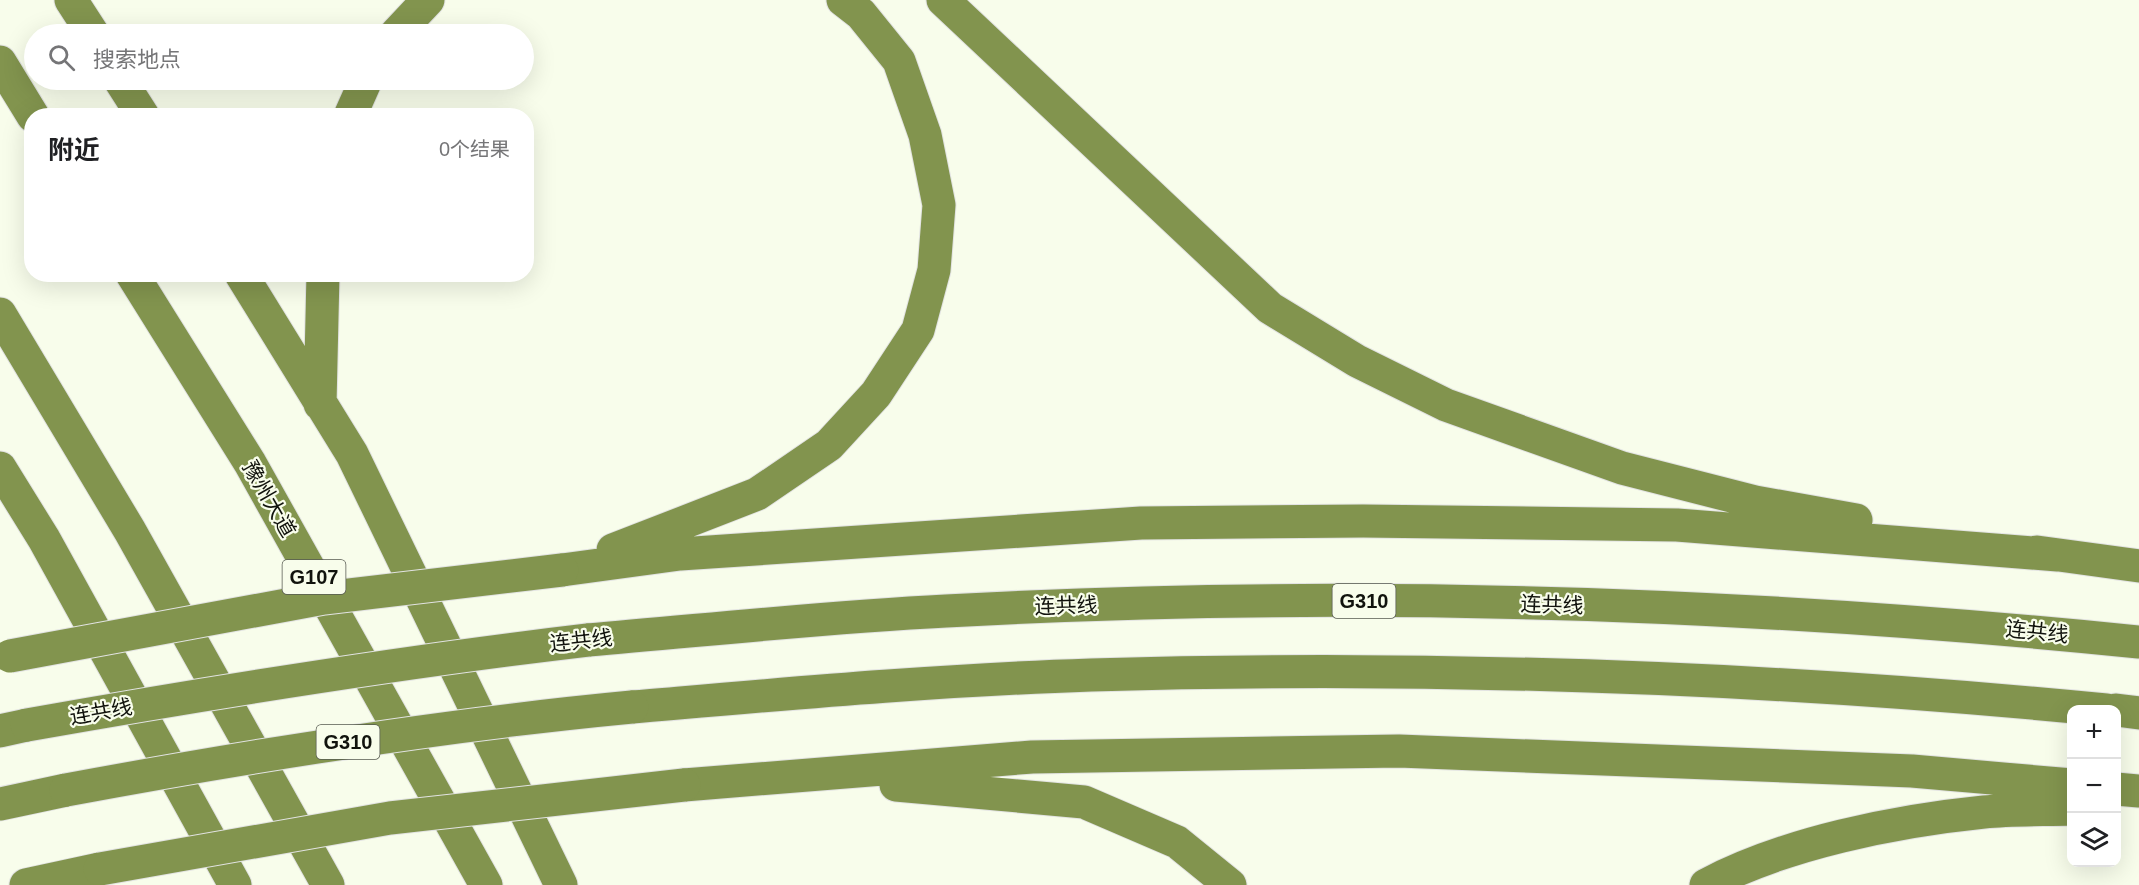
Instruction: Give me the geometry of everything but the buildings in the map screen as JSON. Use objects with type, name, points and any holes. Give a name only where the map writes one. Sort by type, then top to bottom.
[{"type":"highway","points":[[71,0],[87,24]]},
{"type":"highway","points":[[405,24],[428,0]]},
{"type":"highway","points":[[562,570],[757,494],[766,488],[829,445],[876,394],[918,330],[934,270],[939,205],[925,135],[899,61],[861,14],[843,0]]},
{"type":"highway","points":[[943,0],[1269,308],[1357,361],[1446,405],[1622,468],[1755,502],[2058,555],[2139,566]]},
{"type":"highway","points":[[0,62],[28,108]]},
{"type":"highway","points":[[126,90],[137,108]]},
{"type":"highway","points":[[354,108],[362,90]]},
{"type":"highway","name":"豫州大道","points":[[137,282],[250,464],[486,885]]},
{"type":"highway","points":[[246,282],[352,454],[561,885]]},
{"type":"highway","points":[[320,404],[323,282]]},
{"type":"highway","points":[[0,314],[130,531],[328,885]]},
{"type":"highway","points":[[0,468],[44,538],[235,885]]},
{"type":"highway","points":[[4,657],[324,598],[680,554],[1153,523],[1363,521],[1677,525],[2058,555]]},
{"type":"highway","name":"连共线","points":[[14,728],[292,679],[428,658],[588,640],[943,611],[1244,601],[1413,601],[1832,615],[2139,642]]},
{"type":"highway","name":"G310","points":[[0,804],[303,748],[437,729],[632,706],[948,682],[1065,676],[1413,671],[1828,686],[2067,707]]},
{"type":"highway","points":[[2121,711],[2139,713]]},
{"type":"highway","points":[[26,885],[100,869],[390,818],[684,785],[1032,757],[1399,751],[1912,771],[2067,785]]},
{"type":"highway","points":[[790,778],[970,790],[1084,802],[1177,842],[1230,885]]},
{"type":"highway","points":[[2121,789],[2139,791]]},
{"type":"highway","points":[[2121,808],[2139,807]]},
{"type":"highway","points":[[1706,885],[1738,868],[1855,833],[1985,812],[2067,809]]},
{"type":"highway","points":[[65,885],[100,869]]}]
